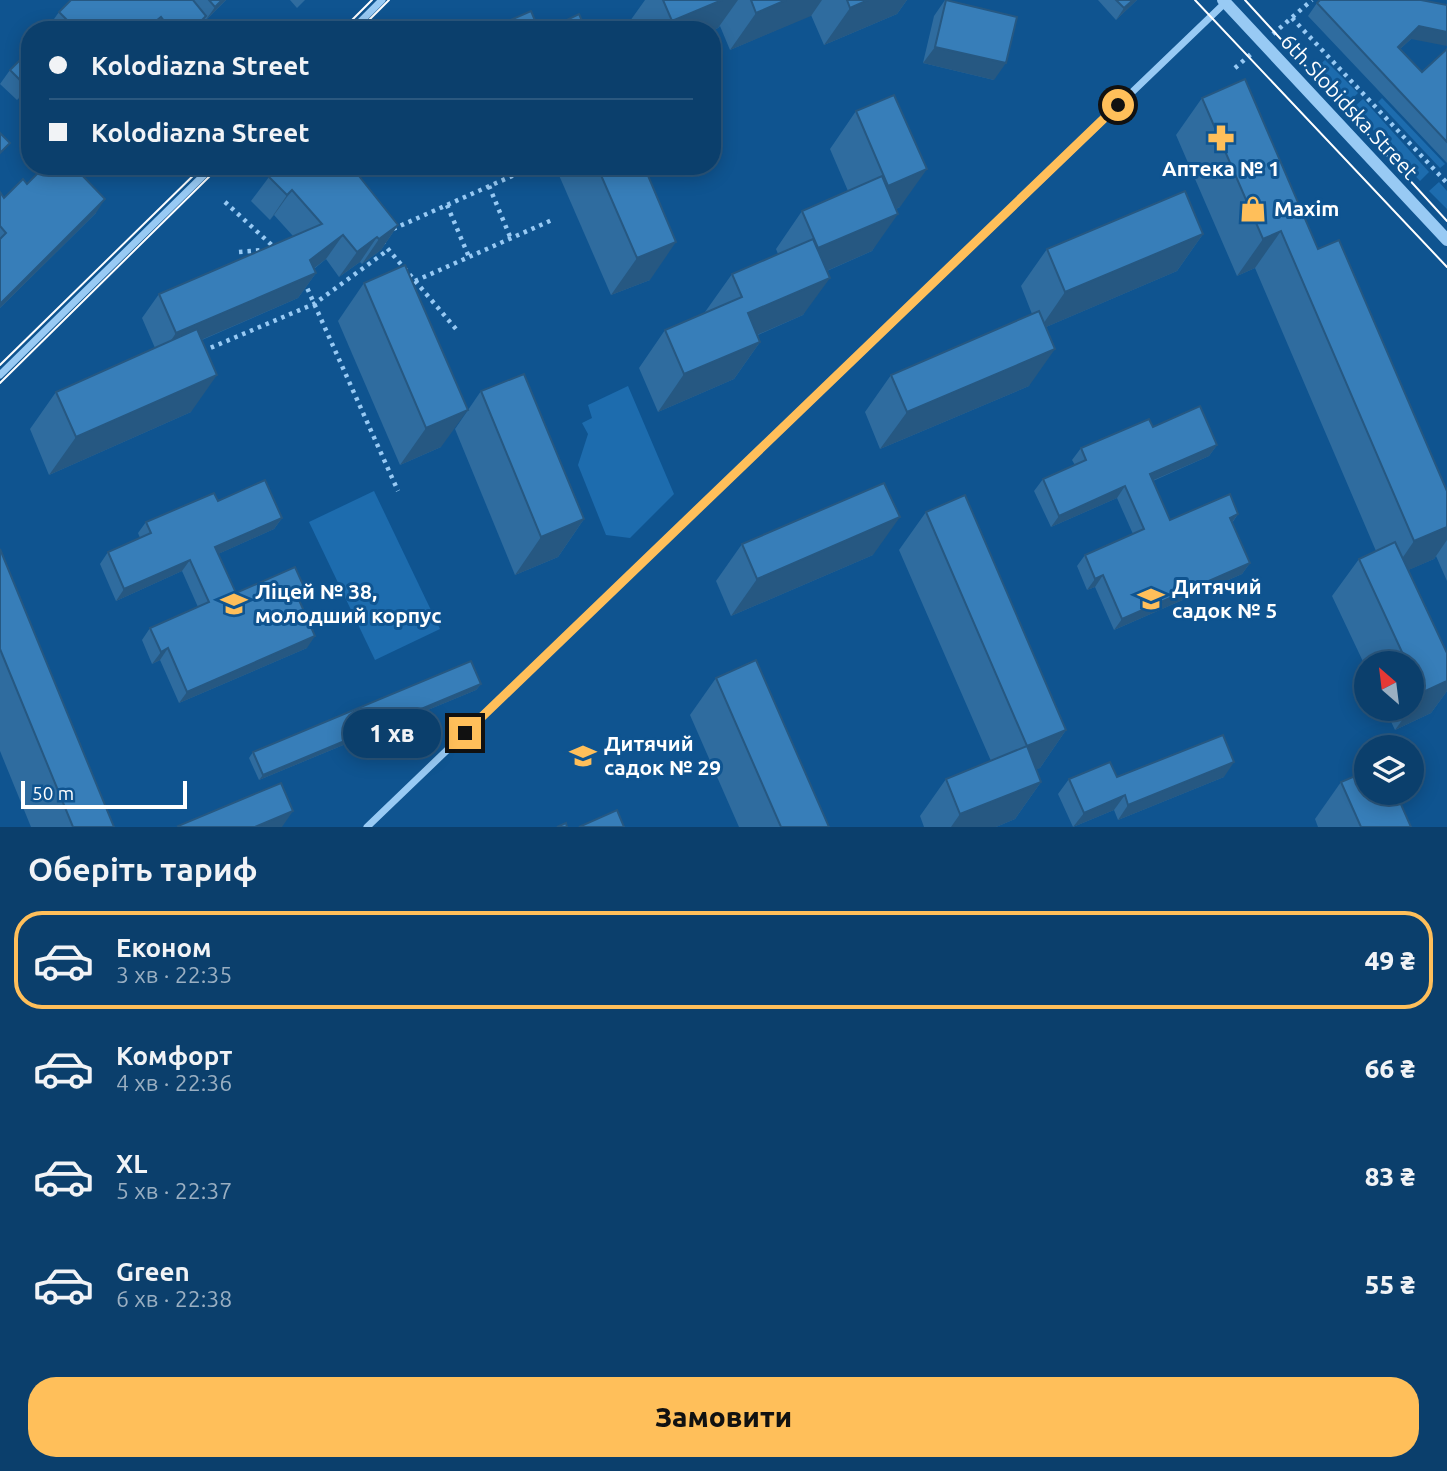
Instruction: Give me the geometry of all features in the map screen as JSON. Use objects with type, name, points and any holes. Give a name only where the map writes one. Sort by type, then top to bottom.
[{"type":"street","points":[[361,21],[382,0]]},
{"type":"street","points":[[367,827],[1225,1]]},
{"type":"street","name":"6th Slobidska Street","points":[[1225,1],[1447,240]]},
{"type":"street","points":[[0,375],[204,175]]},
{"type":"path","points":[[1312,0],[1292,18],[1447,183]]},
{"type":"path","points":[[388,231],[514,175]]},
{"type":"path","points":[[489,186],[511,239]]},
{"type":"path","points":[[225,202],[284,256]]},
{"type":"path","points":[[447,205],[469,257]]},
{"type":"path","points":[[415,281],[552,220]]},
{"type":"path","points":[[376,236],[456,330]]},
{"type":"path","points":[[239,252],[277,250]]},
{"type":"path","points":[[190,356],[314,304],[388,250]]},
{"type":"path","points":[[304,280],[398,491]]},
{"type":"shaded area","points":[[1325,60],[1358,93],[1348,103],[1316,68]]},
{"type":"shaded area","points":[[1382,98],[1445,164],[1440,168],[1378,102]]},
{"type":"shaded area","points":[[1363,99],[1429,172],[1420,181],[1353,108]]},
{"type":"shaded area","points":[[1439,182],[1447,191],[1447,209],[1429,191]]},
{"type":"shaded area","points":[[628,386],[674,494],[630,538],[606,535],[578,465],[588,434],[582,423],[592,418],[588,405]]},
{"type":"shaded area","points":[[374,491],[440,629],[375,660],[309,522]]},
{"type":"building","points":[[71,0],[193,0],[206,16],[203,21],[164,21],[161,17],[156,21],[68,21],[59,12]]},
{"type":"building","points":[[209,0],[222,0],[215,7]]},
{"type":"building","points":[[663,0],[722,0],[672,21]]},
{"type":"building","points":[[751,0],[786,0],[756,13]]},
{"type":"building","points":[[847,0],[868,0],[850,8]]},
{"type":"building","points":[[946,0],[1017,17],[1006,63],[935,47]]},
{"type":"building","points":[[1116,0],[1133,0],[1124,8]]},
{"type":"building","points":[[1320,0],[1421,0],[1447,5],[1447,32],[1419,26],[1398,47],[1422,72],[1447,49],[1447,142],[1317,3]]},
{"type":"building","points":[[531,11],[535,21],[508,21]]},
{"type":"building","points":[[579,14],[582,21],[565,21]]},
{"type":"building","points":[[21,59],[21,81],[10,70]]},
{"type":"building","points":[[1245,79],[1318,249],[1339,240],[1447,491],[1447,527],[1414,541],[1281,231],[1263,239],[1202,98]]},
{"type":"building","points":[[894,95],[927,169],[888,186],[856,111]]},
{"type":"building","points":[[0,133],[10,143],[0,153]]},
{"type":"building","points":[[36,175],[82,175],[105,199],[0,304],[0,239],[6,233],[0,226],[0,192],[4,198],[23,179],[27,184]]},
{"type":"building","points":[[358,175],[398,225],[357,252],[343,235],[310,260],[316,273],[176,333],[159,294],[322,224],[292,190],[287,195],[269,177]]},
{"type":"building","points":[[601,175],[648,175],[676,242],[637,258]]},
{"type":"building","points":[[882,176],[898,214],[818,248],[802,211]]},
{"type":"building","points":[[1185,191],[1203,234],[1065,292],[1047,249]]},
{"type":"building","points":[[813,239],[830,278],[748,313],[760,342],[684,374],[665,330],[742,297],[732,274]]},
{"type":"building","points":[[405,265],[468,410],[426,428],[364,283]]},
{"type":"building","points":[[1039,311],[1055,349],[907,412],[891,375]]},
{"type":"building","points":[[197,329],[217,375],[76,437],[56,392]]},
{"type":"building","points":[[524,374],[584,519],[541,537],[481,391]]},
{"type":"building","points":[[1200,406],[1217,445],[1150,474],[1170,520],[1230,494],[1238,514],[1230,518],[1250,563],[1122,619],[1103,575],[1095,579],[1085,555],[1144,529],[1125,486],[1059,516],[1043,479],[1086,460],[1081,448],[1149,419],[1153,427]]},
{"type":"building","points":[[265,480],[282,518],[215,547],[236,593],[295,567],[304,587],[295,591],[315,636],[187,692],[168,648],[161,652],[150,628],[209,602],[190,560],[124,589],[108,552],[151,533],[146,522],[214,493],[218,501]]},
{"type":"building","points":[[884,483],[900,517],[757,579],[742,544]]},
{"type":"building","points":[[965,495],[1066,730],[1027,746],[926,512]]},
{"type":"building","points":[[1395,542],[1447,653],[1447,681],[1424,692],[1424,651],[1401,651],[1359,559]]},
{"type":"building","points":[[0,549],[114,827],[73,827],[0,649]]},
{"type":"building","points":[[756,660],[829,827],[781,827],[716,678]]},
{"type":"building","points":[[471,661],[481,684],[263,775],[253,752]]},
{"type":"building","points":[[1223,735],[1234,762],[1128,805],[1125,795],[1084,813],[1069,779],[1110,762],[1117,777]]},
{"type":"building","points":[[1027,746],[1041,782],[960,814],[946,779]]},
{"type":"building","points":[[1354,776],[1354,805],[1401,805],[1411,827],[1361,827],[1341,782]]},
{"type":"building","points":[[281,783],[293,811],[255,827],[178,826]]},
{"type":"building","points":[[617,810],[624,827],[579,827]]},
{"type":"tram line","points":[[351,21],[372,0]]},
{"type":"tram line","points":[[368,21],[389,0]]},
{"type":"tram line","points":[[1195,0],[1447,267]]},
{"type":"tram line","points":[[1245,0],[1447,221]]},
{"type":"tram line","points":[[0,365],[194,175]]},
{"type":"tram line","points":[[0,383],[211,175]]},
{"type":"place","name":"Аптека № 1","points":[[1221,138]]},
{"type":"place","name":"Maxim","points":[[1253,209]]},
{"type":"place","name":"Дитячий садок № 5","points":[[1151,599]]},
{"type":"place","name":"Ліцей № 38, молодший корпус","points":[[234,604]]},
{"type":"place","name":"Дитячий садок № 29","points":[[583,756]]},
{"type":"route","points":[[465,733],[1118,105]]}]
